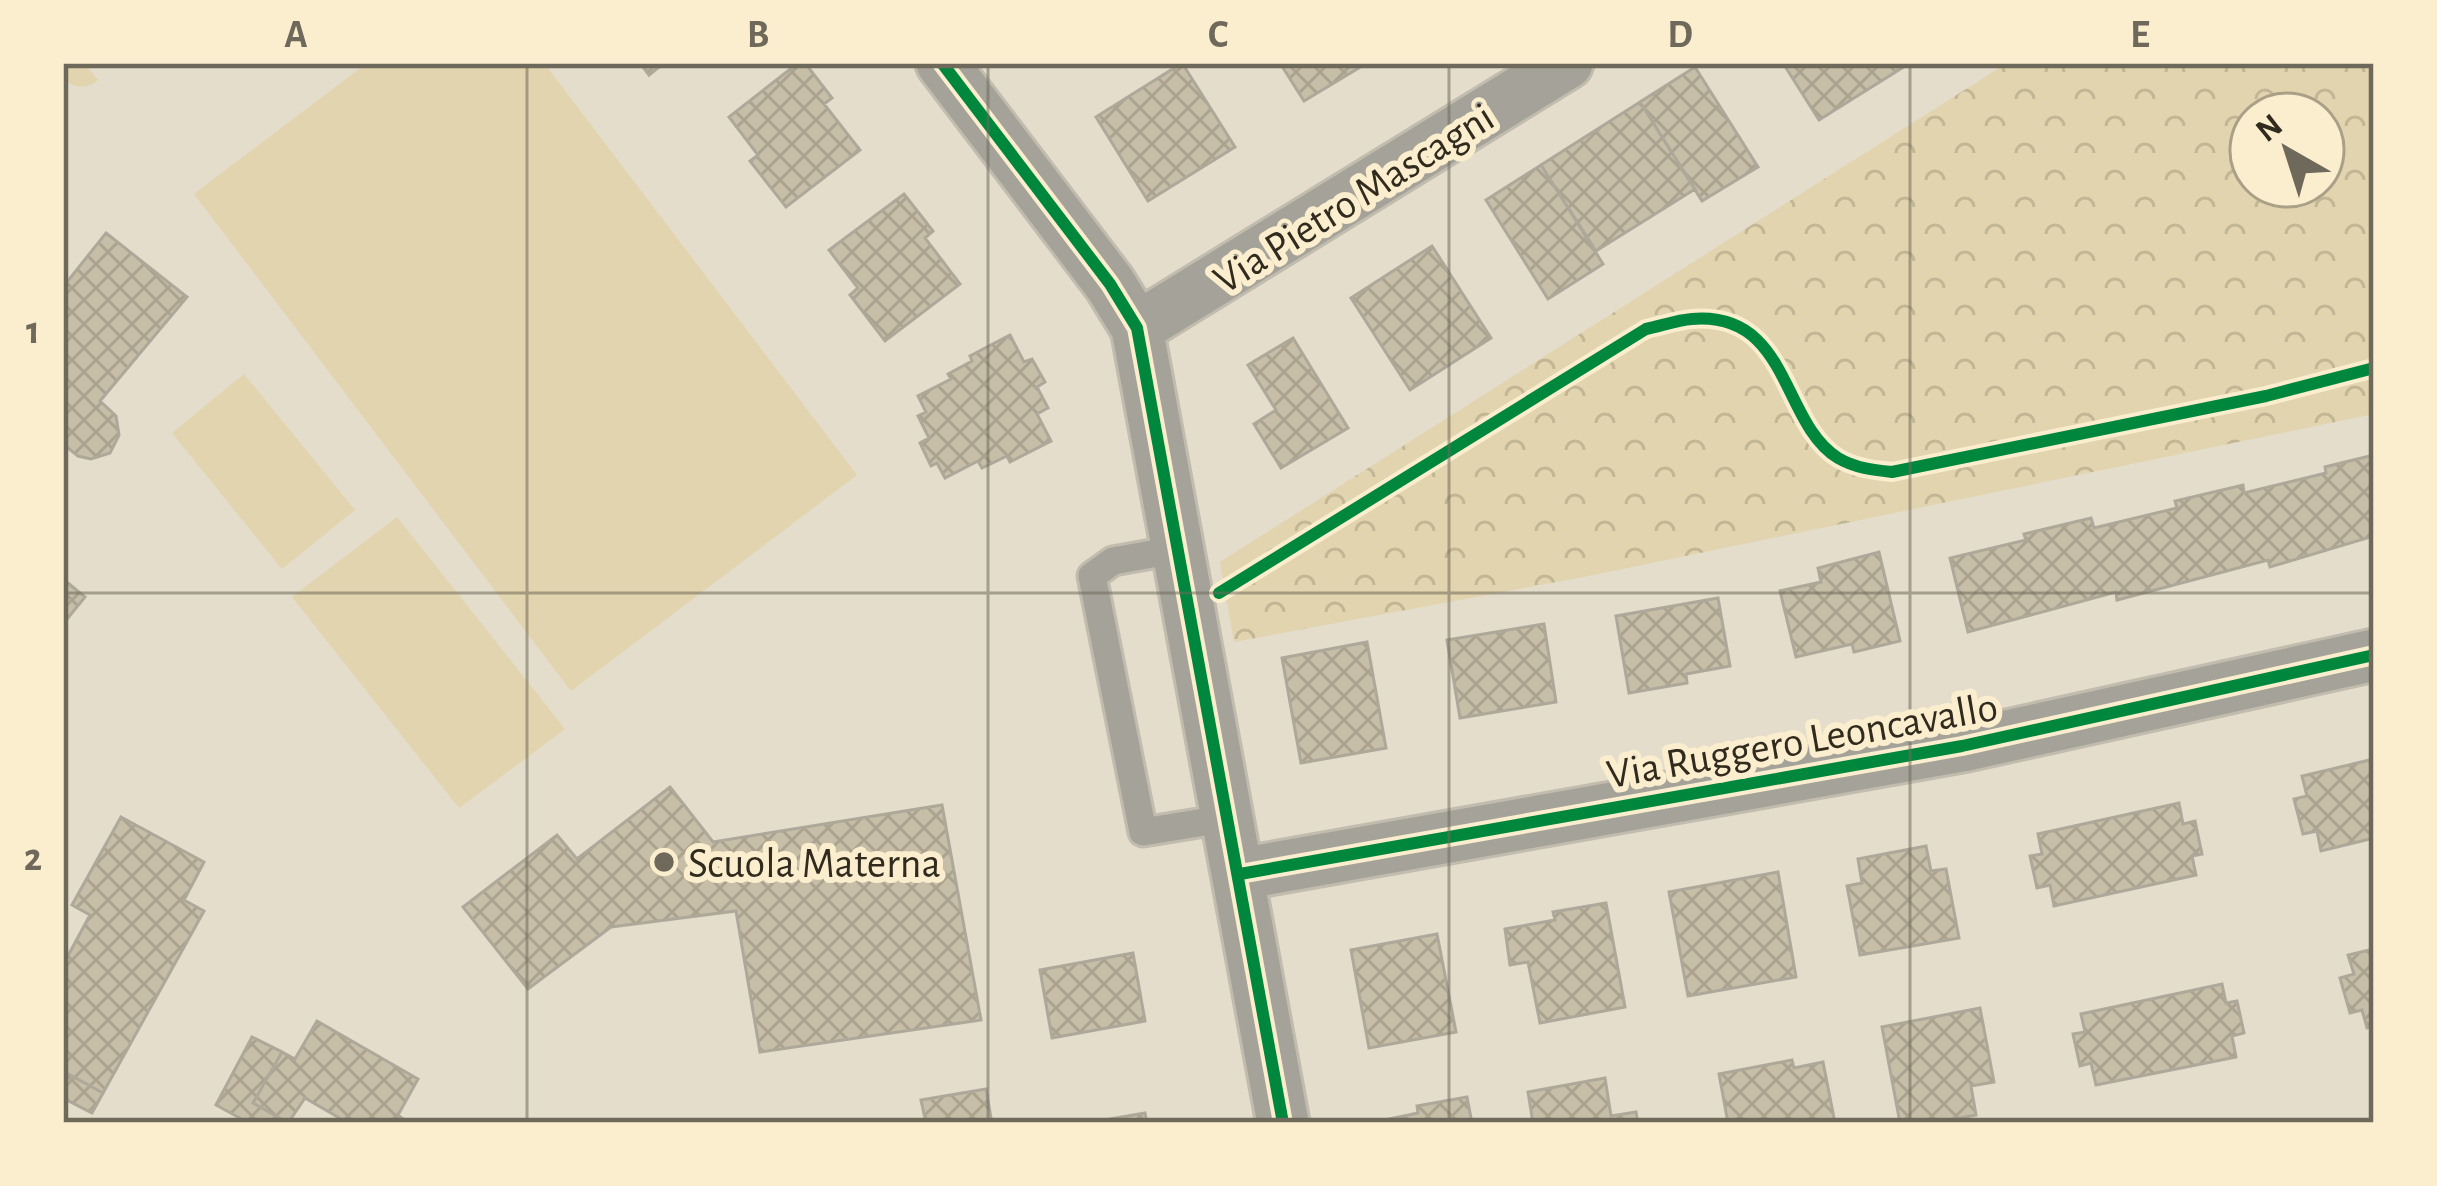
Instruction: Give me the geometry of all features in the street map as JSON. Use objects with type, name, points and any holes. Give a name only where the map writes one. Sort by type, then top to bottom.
[{"type":"street","points":[[942,63],[1110,284],[1138,328],[1283,1123]]},
{"type":"street","name":"Via Pietro Mascagni","points":[[1138,328],[1567,63]]},
{"type":"street","name":"Via Ruggero Leoncavallo","points":[[1240,874],[1962,746],[2374,655]]},
{"type":"lane","points":[[1180,549],[1113,561],[1092,576],[1143,832],[1229,818]]},
{"type":"green space","points":[[63,63],[84,63],[98,80],[85,86],[72,84],[63,79]]},
{"type":"green space","points":[[367,63],[544,63],[857,475],[571,691],[194,194]]},
{"type":"green space","points":[[2007,63],[2374,63],[2374,414],[1594,575],[1234,642],[1220,562]]},
{"type":"green space","points":[[244,374],[355,510],[282,569],[172,433]]},
{"type":"green space","points":[[397,517],[565,729],[459,808],[292,597]]},
{"type":"building","points":[[640,63],[664,63],[649,75]]},
{"type":"building","points":[[798,63],[805,63],[832,98],[824,104],[860,150],[786,207],[750,161],[758,155],[729,117]]},
{"type":"building","points":[[1182,63],[1235,147],[1148,201],[1096,117]]},
{"type":"building","points":[[1280,63],[1367,63],[1304,101]]},
{"type":"building","points":[[1783,63],[1910,63],[1819,120]]},
{"type":"building","points":[[1695,67],[1758,167],[1702,201],[1640,102]]},
{"type":"building","points":[[1640,102],[1695,189],[1596,251],[1541,165]]},
{"type":"building","points":[[1541,165],[1603,264],[1548,299],[1486,200]]},
{"type":"building","points":[[904,194],[933,231],[925,238],[960,284],[885,341],[850,295],[858,288],[829,250]]},
{"type":"building","points":[[106,233],[187,297],[100,401],[116,416],[119,435],[110,453],[91,459],[63,444],[63,287]]},
{"type":"building","points":[[1432,246],[1491,338],[1410,390],[1351,298]]},
{"type":"building","points":[[1010,335],[1024,362],[1032,359],[1045,382],[1037,387],[1048,408],[1037,414],[1051,441],[1010,462],[1007,456],[982,468],[978,461],[945,478],[937,463],[931,466],[920,443],[929,438],[918,416],[926,412],[918,396],[951,379],[948,374],[972,361],[970,356]]},
{"type":"building","points":[[1293,338],[1348,428],[1281,468],[1254,424],[1276,410],[1248,365]]},
{"type":"building","points":[[2374,455],[2374,536],[2270,567],[2268,560],[2117,600],[2116,592],[1968,632],[1950,558],[2091,518],[2094,528],[2177,508],[2175,501],[2243,485],[2244,493],[2326,473],[2325,467]]},
{"type":"building","points":[[1879,552],[1900,641],[1854,652],[1852,644],[1796,657],[1780,591],[1821,582],[1818,568]]},
{"type":"building","points":[[63,579],[85,597],[63,624]]},
{"type":"building","points":[[1718,598],[1730,666],[1686,674],[1687,683],[1629,693],[1616,616]]},
{"type":"building","points":[[1544,624],[1556,702],[1460,718],[1447,640]]},
{"type":"building","points":[[1367,642],[1386,748],[1301,763],[1282,658]]},
{"type":"building","points":[[2374,759],[2374,838],[2321,851],[2317,831],[2303,834],[2294,799],[2307,796],[2302,776]]},
{"type":"building","points":[[670,787],[713,842],[942,805],[981,1020],[760,1052],[736,911],[611,927],[528,989],[463,907],[557,835],[577,859]]},
{"type":"building","points":[[2179,803],[2183,824],[2195,821],[2202,854],[2192,856],[2196,875],[2054,906],[2050,885],[2037,888],[2030,856],[2042,854],[2038,834]]},
{"type":"building","points":[[121,817],[204,862],[184,900],[204,911],[103,1093],[63,1071],[63,965],[90,915],[72,905]]},
{"type":"building","points":[[1926,846],[1931,871],[1946,869],[1959,938],[1860,955],[1847,886],[1862,883],[1858,859]]},
{"type":"building","points":[[1778,872],[1796,977],[1688,996],[1669,892]]},
{"type":"building","points":[[1606,903],[1625,1007],[1540,1023],[1528,962],[1510,965],[1505,929],[1555,920],[1553,912]]},
{"type":"building","points":[[1437,934],[1456,1032],[1369,1048],[1351,950]]},
{"type":"building","points":[[2374,949],[2374,1026],[2367,1028],[2362,1010],[2350,1013],[2340,978],[2354,974],[2348,955]]},
{"type":"building","points":[[1133,953],[1145,1021],[1052,1038],[1040,970]]},
{"type":"building","points":[[2222,984],[2226,1003],[2237,1001],[2244,1033],[2232,1036],[2236,1057],[2096,1085],[2091,1063],[2080,1066],[2073,1034],[2085,1032],[2081,1014]]},
{"type":"building","points":[[1980,1008],[1994,1082],[1971,1086],[1976,1115],[1900,1123],[1882,1027]]},
{"type":"building","points":[[317,1021],[418,1079],[398,1115],[408,1123],[348,1123],[305,1098],[288,1123],[253,1103],[282,1052],[295,1059]]},
{"type":"building","points":[[252,1037],[282,1052],[253,1103],[288,1123],[249,1123],[216,1105]]},
{"type":"building","points":[[1792,1060],[1794,1068],[1823,1062],[1835,1123],[1728,1123],[1719,1074]]},
{"type":"building","points":[[63,1071],[103,1093],[92,1113],[63,1098]]},
{"type":"building","points":[[1605,1078],[1611,1116],[1636,1112],[1638,1123],[1533,1123],[1528,1092]]},
{"type":"building","points":[[986,1089],[991,1118],[987,1123],[926,1123],[921,1100]]},
{"type":"building","points":[[1467,1097],[1472,1123],[1370,1123],[1418,1113],[1417,1106]]},
{"type":"building","points":[[1145,1113],[1147,1123],[1087,1123]]},
{"type":"cycle path","points":[[942,63],[1110,284],[1137,328],[1283,1123]]},
{"type":"cycle path","points":[[1219,593],[1646,329],[1681,321],[1724,321],[1748,332],[1766,350],[1819,442],[1851,464],[1892,472],[2266,396],[2374,368]]},
{"type":"cycle path","points":[[1240,874],[1962,746],[2374,655]]},
{"type":"place","name":"Scuola Materna","points":[[664,862]]}]
